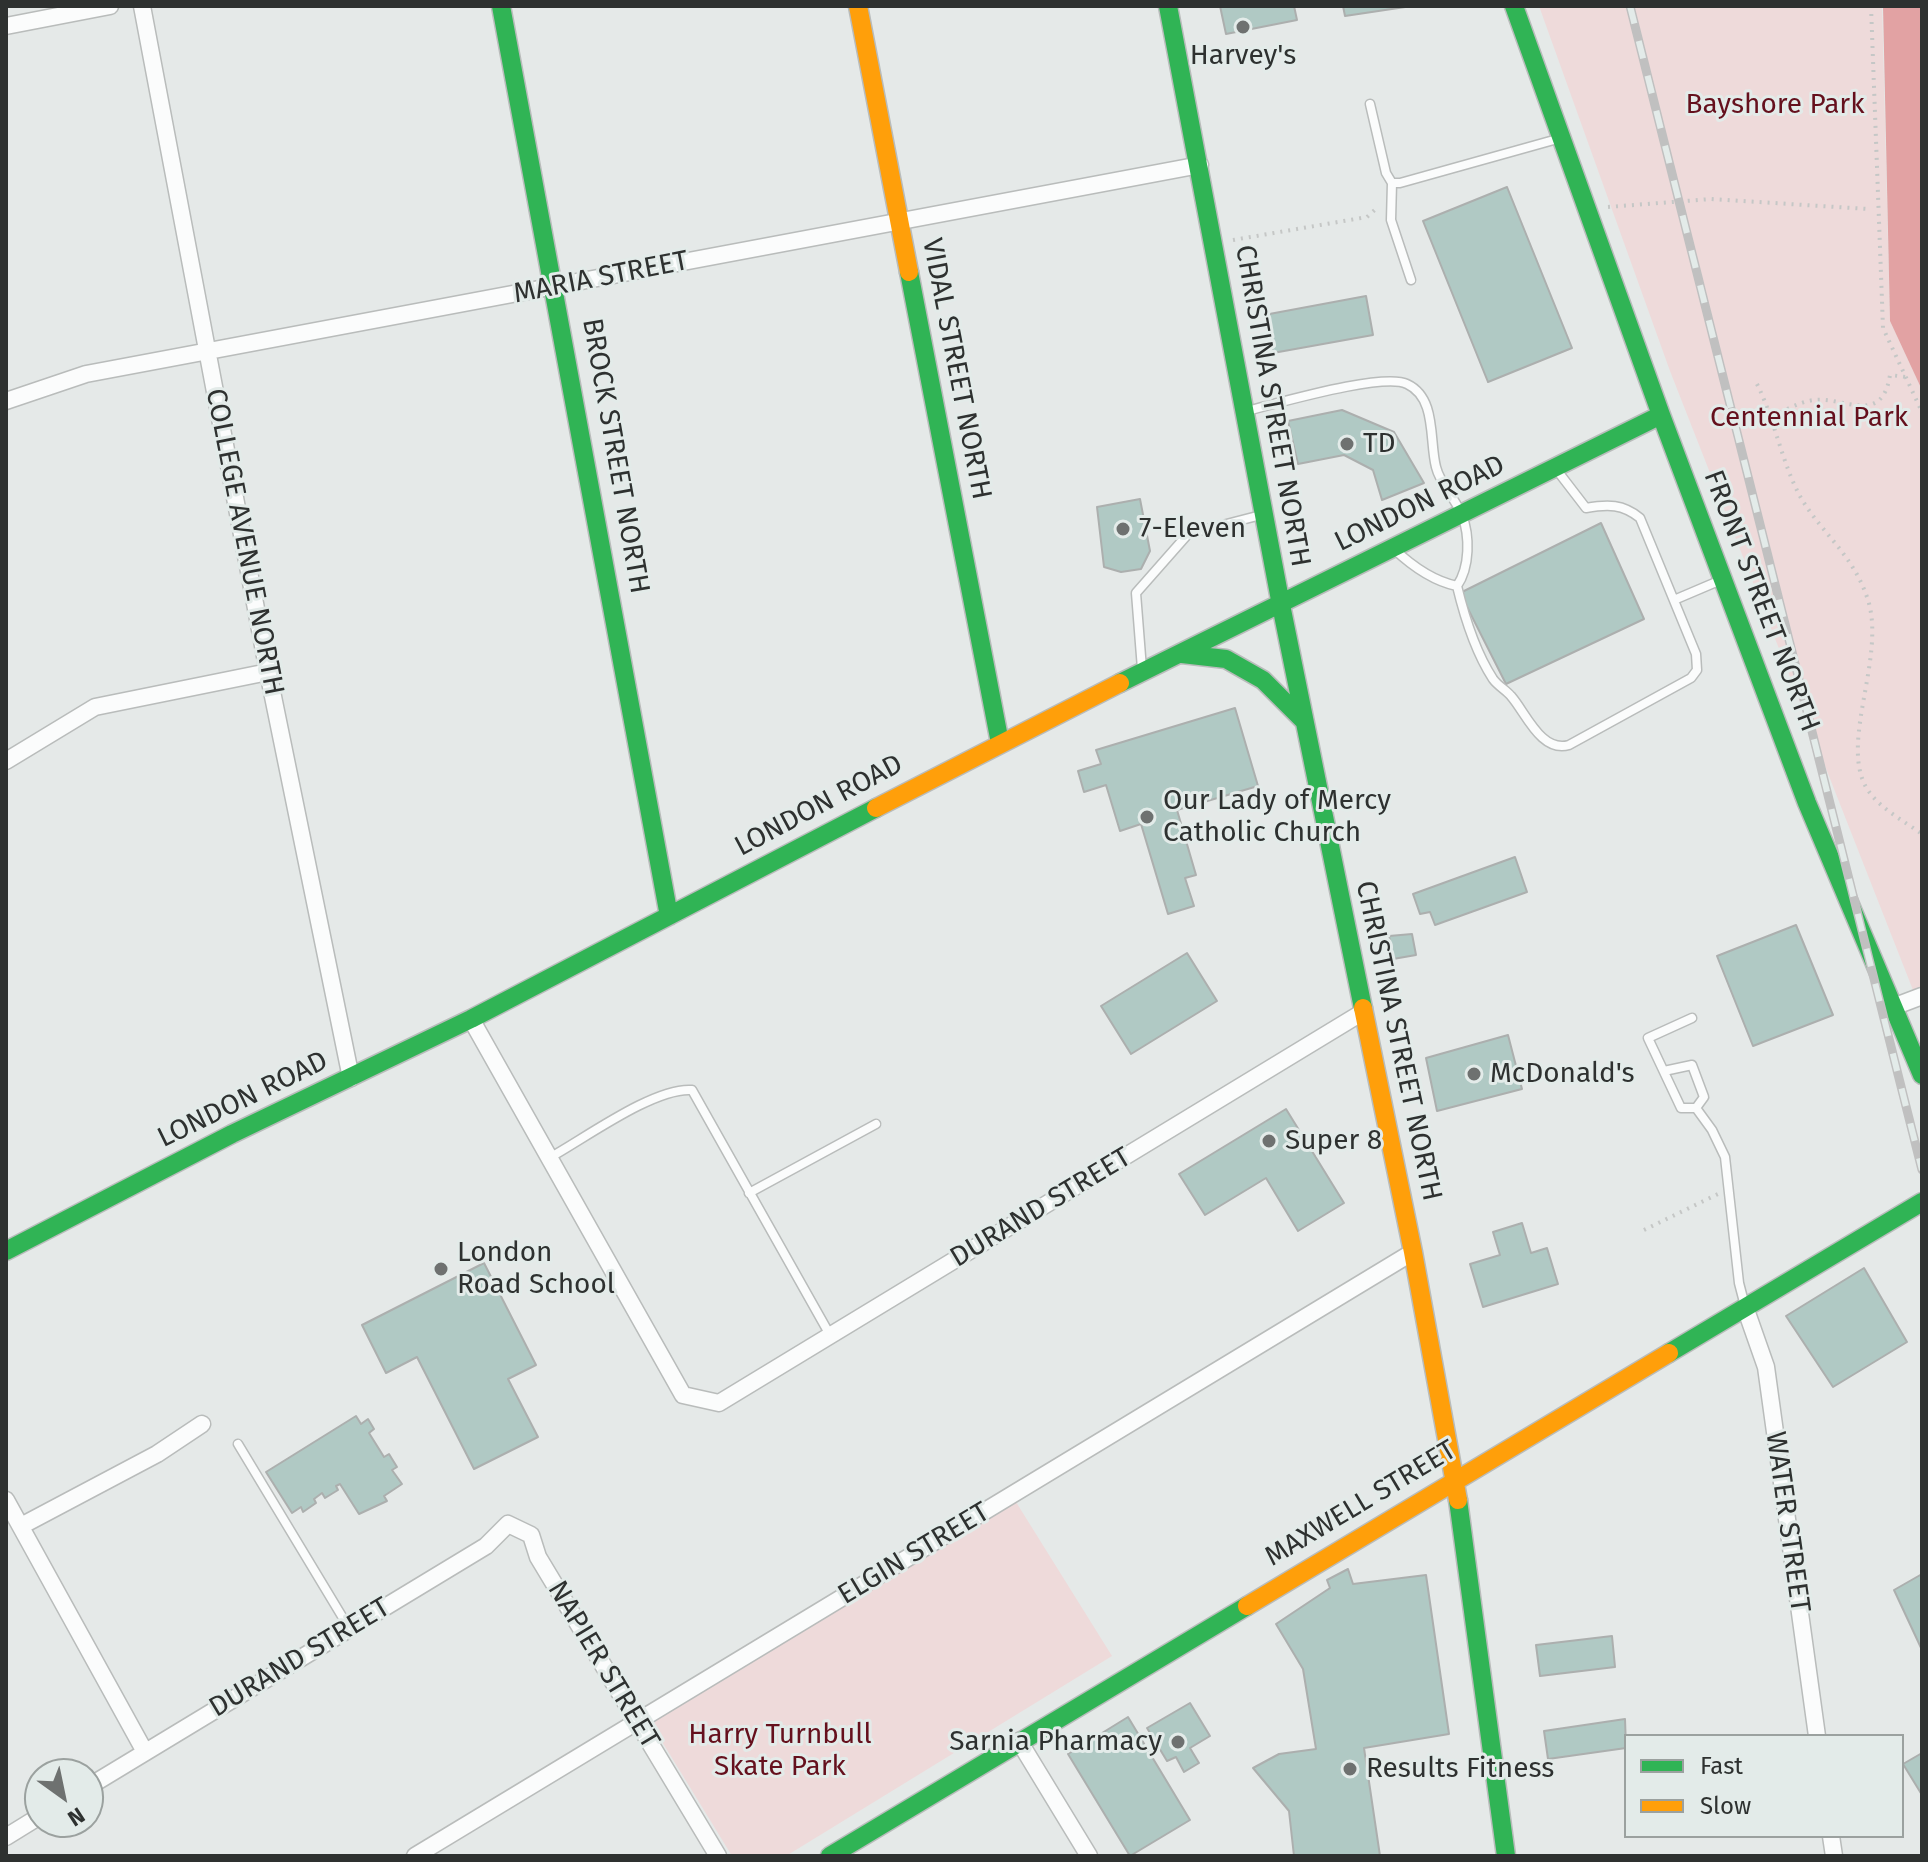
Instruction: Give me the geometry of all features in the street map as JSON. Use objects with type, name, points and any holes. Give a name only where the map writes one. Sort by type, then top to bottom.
[{"type":"main road","name":"BROCK STREET NORTH","points":[[501,6],[556,287],[669,916]]},
{"type":"main road","name":"VIDAL STREET NORTH","points":[[858,6],[1000,743]]},
{"type":"main road","name":"CHRISTINA STREET NORTH","points":[[1168,6],[1303,720],[1413,1252],[1455,1480],[1506,1856]]},
{"type":"main road","name":"FRONT STREET NORTH","points":[[1514,6],[1661,415],[1807,803],[1922,1075]]},
{"type":"main road","name":"LONDON ROAD","points":[[6,1251],[232,1134],[471,1019],[1000,743],[1661,415]]},
{"type":"main road","points":[[1181,654],[1226,659],[1263,680],[1303,720]]},
{"type":"main road","name":"MAXWELL STREET","points":[[830,1856],[1922,1202]]},
{"type":"street","points":[[6,26],[110,6]]},
{"type":"street","name":"COLLEGE AVENUE NORTH","points":[[142,6],[268,672],[351,1078]]},
{"type":"street","name":"MARIA STREET","points":[[6,401],[86,374],[1200,165]]},
{"type":"street","points":[[6,761],[95,707],[268,672]]},
{"type":"street","points":[[1893,1007],[1922,996]]},
{"type":"street","name":"DURAND STREET","points":[[549,1158],[683,1395],[719,1403],[1363,1012]]},
{"type":"street","points":[[471,1019],[549,1158]]},
{"type":"street","name":"ELGIN STREET","points":[[415,1856],[1413,1252]]},
{"type":"street","name":"WATER STREET","points":[[1746,1310],[1766,1367],[1817,1734]]},
{"type":"street","points":[[21,1526],[157,1454],[202,1424]]},
{"type":"street","points":[[6,1500],[145,1752]]},
{"type":"street","name":"DURAND STREET","points":[[104,1777],[486,1546],[508,1524]]},
{"type":"street","name":"NAPIER STREET","points":[[508,1524],[531,1535],[538,1557],[718,1856]]},
{"type":"street","points":[[1019,1741],[1089,1856]]},
{"type":"street","points":[[6,1837],[24,1826]]},
{"type":"lane","points":[[1370,104],[1390,180],[1391,220],[1411,280]]},
{"type":"lane","points":[[1390,180],[1562,138]]},
{"type":"lane","points":[[1245,412],[1329,391],[1381,382],[1406,383],[1422,396],[1429,417],[1436,469],[1462,516],[1467,552],[1463,577],[1457,586],[1462,607],[1493,679],[1509,693],[1545,740],[1561,748],[1678,688],[1697,670],[1696,654],[1640,518],[1627,507],[1604,505],[1586,508],[1555,468]]},
{"type":"lane","points":[[1142,674],[1136,593],[1188,534],[1264,514]]},
{"type":"lane","points":[[1394,549],[1432,576],[1457,586]]},
{"type":"lane","points":[[1674,600],[1723,580]]},
{"type":"lane","points":[[1692,1018],[1648,1038],[1681,1108],[1696,1108]]},
{"type":"lane","points":[[1664,1071],[1692,1065],[1704,1097],[1696,1108]]},
{"type":"lane","points":[[549,1158],[648,1103],[678,1089],[692,1090],[830,1336]]},
{"type":"lane","points":[[1696,1108],[1712,1130],[1725,1157],[1739,1283],[1746,1310]]},
{"type":"lane","points":[[749,1193],[876,1124]]},
{"type":"lane","points":[[238,1444],[349,1629]]},
{"type":"path","points":[[1871,6],[1883,328],[1922,412]]},
{"type":"path","points":[[1214,247],[1367,217],[1390,180]]},
{"type":"path","points":[[1597,208],[1711,199],[1868,209]]},
{"type":"path","points":[[1773,416],[1812,400],[1829,399],[1857,408],[1868,405],[1882,395],[1890,375],[1906,377]]},
{"type":"path","points":[[1757,384],[1773,416],[1800,497],[1851,564],[1863,586],[1873,620],[1871,658],[1857,749],[1866,787],[1877,800],[1922,834]]},
{"type":"path","points":[[1644,1230],[1728,1188]]},
{"type":"green space","name":"Centennial Park","points":[[1539,6],[1882,6],[1890,321],[1922,390],[1922,1013],[1670,371]]},
{"type":"green space","name":"Harry Turnbull Skate Park","points":[[1016,1502],[1112,1656],[786,1856],[732,1856],[650,1722]]},
{"type":"shaded area","points":[[1883,6],[1922,6],[1922,390],[1890,321]]},
{"type":"building","name":"Harvey's","points":[[1220,6],[1294,6],[1297,20],[1226,34]]},
{"type":"building","points":[[1343,6],[1412,6],[1345,16]]},
{"type":"building","points":[[1507,187],[1572,348],[1488,382],[1423,221]]},
{"type":"building","points":[[1366,296],[1373,335],[1273,353],[1264,315]]},
{"type":"building","name":"TD","points":[[1342,410],[1394,432],[1424,483],[1382,500],[1373,470],[1344,455],[1298,464],[1288,421]]},
{"type":"building","name":"7-Eleven","points":[[1140,499],[1150,551],[1141,569],[1121,572],[1104,567],[1097,507]]},
{"type":"building","points":[[1601,523],[1644,619],[1506,684],[1460,593]]},
{"type":"building","name":"Our Lady of Mercy Catholic Church","points":[[1235,708],[1258,786],[1177,810],[1196,875],[1185,878],[1194,906],[1168,914],[1141,824],[1120,831],[1106,785],[1084,792],[1078,771],[1101,764],[1096,750]]},
{"type":"building","points":[[1515,857],[1527,892],[1435,925],[1430,912],[1420,914],[1413,894]]},
{"type":"building","points":[[1796,925],[1833,1015],[1753,1046],[1717,956]]},
{"type":"building","points":[[1412,934],[1416,955],[1393,959],[1389,936]]},
{"type":"building","points":[[1187,953],[1217,1001],[1131,1054],[1101,1006]]},
{"type":"building","name":"McDonald's","points":[[1508,1035],[1522,1089],[1437,1111],[1426,1058]]},
{"type":"building","name":"Super 8","points":[[1286,1109],[1344,1203],[1298,1231],[1266,1178],[1205,1215],[1179,1174]]},
{"type":"building","points":[[1522,1223],[1531,1253],[1547,1248],[1558,1284],[1483,1307],[1470,1264],[1500,1255],[1493,1232]]},
{"type":"building","name":"London Road School","points":[[484,1263],[536,1365],[508,1379],[538,1437],[474,1469],[417,1357],[386,1373],[362,1325]]},
{"type":"building","points":[[1864,1268],[1907,1342],[1833,1387],[1786,1316]]},
{"type":"building","points":[[356,1416],[361,1424],[368,1419],[374,1429],[369,1433],[384,1457],[389,1454],[397,1467],[392,1470],[402,1484],[384,1496],[387,1501],[359,1514],[340,1484],[336,1486],[338,1490],[325,1498],[322,1493],[314,1499],[316,1503],[303,1512],[301,1507],[292,1513],[266,1472]]},
{"type":"building","points":[[1348,1569],[1353,1584],[1426,1575],[1449,1734],[1364,1748],[1380,1856],[1294,1856],[1289,1811],[1253,1768],[1279,1754],[1316,1749],[1303,1669],[1276,1624],[1330,1588],[1327,1580]]},
{"type":"building","points":[[1922,1574],[1922,1650],[1894,1590]]},
{"type":"building","points":[[1612,1636],[1615,1667],[1540,1676],[1536,1645]]},
{"type":"building","name":"Sarnia Pharmacy","points":[[1190,1703],[1210,1736],[1190,1748],[1199,1763],[1184,1772],[1176,1757],[1167,1761],[1147,1728]]},
{"type":"building","points":[[1128,1717],[1190,1820],[1130,1856],[1068,1754]]},
{"type":"building","points":[[1625,1719],[1624,1748],[1548,1759],[1544,1731]]},
{"type":"building","points":[[1922,1753],[1922,1795],[1904,1766]]},
{"type":"railway","points":[[1630,6],[1922,1170]]},
{"type":"traffic: fast","points":[[501,6],[669,916]]},
{"type":"traffic: fast","points":[[1168,6],[1281,605],[1363,1008]]},
{"type":"traffic: fast","points":[[1514,6],[1661,415],[1807,803],[1922,1075]]},
{"type":"traffic: fast","points":[[909,272],[1000,743]]},
{"type":"traffic: fast","points":[[1120,683],[1661,415]]},
{"type":"traffic: fast","points":[[1182,654],[1226,659],[1263,680],[1303,720]]},
{"type":"traffic: fast","points":[[6,1251],[232,1134],[471,1019],[876,808]]},
{"type":"traffic: fast","points":[[1669,1353],[1922,1202]]},
{"type":"traffic: fast","points":[[1458,1500],[1506,1856]]},
{"type":"traffic: fast","points":[[830,1856],[1247,1606]]},
{"type":"traffic: slow","points":[[858,6],[909,272]]},
{"type":"traffic: slow","points":[[876,808],[1120,683]]},
{"type":"traffic: slow","points":[[1363,1008],[1413,1252],[1458,1500]]},
{"type":"traffic: slow","points":[[1247,1606],[1669,1353]]},
{"type":"place","name":"Harvey's","points":[[1243,27]]},
{"type":"place","name":"TD","points":[[1347,444]]},
{"type":"place","name":"7-Eleven","points":[[1123,529]]},
{"type":"place","name":"Our Lady of Mercy Catholic Church","points":[[1147,817]]},
{"type":"place","name":"McDonald's","points":[[1474,1074]]},
{"type":"place","name":"Super 8","points":[[1269,1141]]},
{"type":"place","name":"London Road School","points":[[441,1269]]},
{"type":"place","name":"Sarnia Pharmacy","points":[[1178,1742]]},
{"type":"place","name":"Results Fitness","points":[[1350,1769]]},
{"type":"park label","name":"Bayshore Park","points":[[1775,105]]}]
